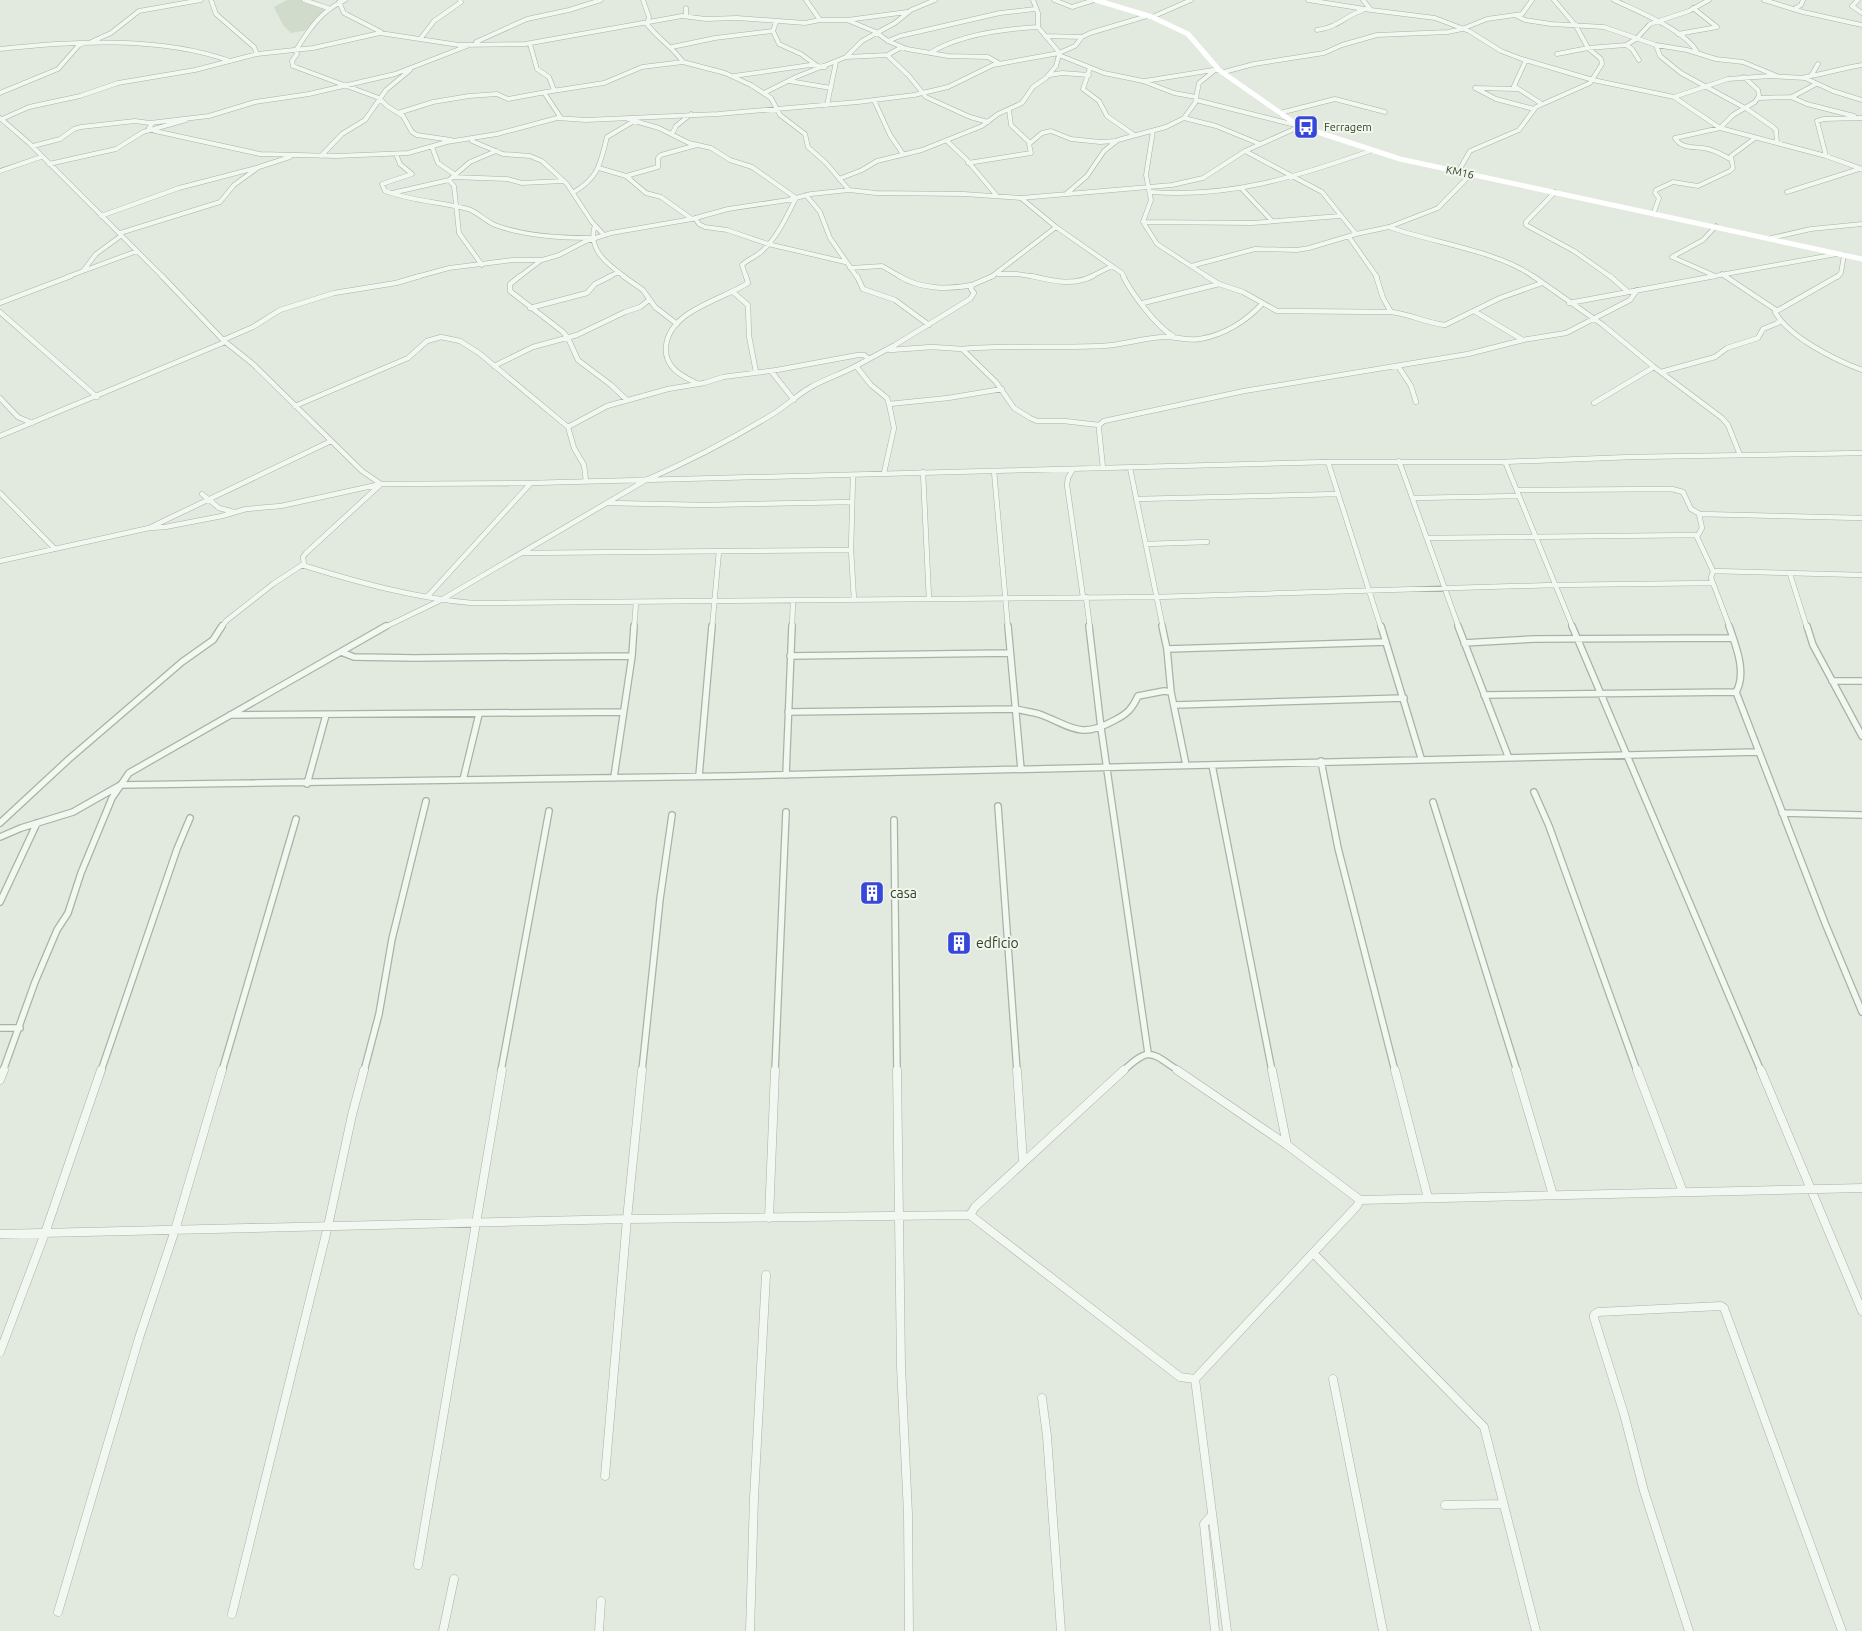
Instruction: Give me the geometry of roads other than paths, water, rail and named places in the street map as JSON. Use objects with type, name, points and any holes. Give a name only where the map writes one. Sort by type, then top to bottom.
[{"type":"street","points":[[89,42],[111,33],[136,13],[201,0]]},
{"type":"street","points":[[212,0],[216,14],[254,47],[257,54]]},
{"type":"street","points":[[304,0],[328,8]]},
{"type":"street","points":[[345,0],[328,8],[323,17],[312,25],[296,50],[297,54],[292,61],[293,66],[379,98],[404,117],[412,132],[417,135],[455,140],[468,140],[562,118],[586,120],[777,109],[874,100],[923,93],[948,87],[970,78],[990,66],[1059,54],[1075,46],[1082,37]]},
{"type":"street","points":[[421,38],[434,21],[461,2],[460,0]]},
{"type":"street","points":[[33,146],[60,139],[74,129],[81,127],[135,121],[150,123],[170,119],[210,116],[255,102],[301,95],[395,74],[527,19],[569,10],[601,0]]},
{"type":"street","points":[[643,0],[647,24],[654,34],[672,47],[683,62]]},
{"type":"street","points":[[806,0],[820,20]]},
{"type":"street","points":[[381,484],[362,471],[253,364],[224,341],[121,234],[40,157],[33,146],[1,119],[29,107],[80,96],[118,83],[195,70],[257,54],[296,50],[383,33],[468,45],[492,43],[530,44],[648,21],[686,16],[706,19],[750,19],[776,22],[847,20],[907,12],[935,0]]},
{"type":"street","points":[[1034,0],[1035,9],[1038,13],[1038,27],[1059,54],[1104,73],[1143,81],[1174,92],[1300,126]]},
{"type":"street","points":[[1054,0],[1072,7],[1095,0]]},
{"type":"street","name":"KM16","points":[[1095,0],[1150,16],[1193,38],[1219,71],[1300,126],[1370,151],[1458,172],[1654,212],[1862,259]]},
{"type":"street","points":[[1045,36],[1082,37],[1150,16],[1190,0]]},
{"type":"street","points":[[1308,0],[1365,10],[1428,16],[1473,34],[1501,52],[1593,80],[1674,97],[1720,128],[1826,156],[1861,169]]},
{"type":"street","points":[[1363,0],[1371,10]]},
{"type":"street","points":[[1458,172],[1470,151],[1514,133],[1528,119],[1534,109],[1578,90],[1593,80],[1602,62],[1588,48],[1576,26],[1554,0]]},
{"type":"street","points":[[1614,0],[1658,20],[1693,45],[1697,52]]},
{"type":"street","points":[[1557,54],[1588,48],[1626,45],[1636,39],[1648,25],[1709,0]]},
{"type":"street","points":[[1764,0],[1794,10],[1862,25]]},
{"type":"street","points":[[1794,10],[1801,5],[1803,0]]},
{"type":"street","points":[[1858,0],[1852,6],[1862,13]]},
{"type":"street","points":[[1143,81],[1219,71],[1261,62],[1324,53],[1342,45],[1377,35],[1441,33],[1462,29],[1486,19],[1522,14],[1531,1]]},
{"type":"street","points":[[339,2],[344,12],[383,33]]},
{"type":"street","points":[[686,8],[686,16]]},
{"type":"street","points":[[1678,34],[1717,27],[1693,8]]},
{"type":"street","points":[[888,41],[900,36],[1000,13],[1035,9]]},
{"type":"street","points":[[1316,30],[1332,28],[1351,14],[1365,10]]},
{"type":"street","points":[[764,93],[788,80],[825,67],[846,57],[858,44],[876,32],[895,23],[907,12]]},
{"type":"street","points":[[1517,16],[1534,22],[1604,27],[1656,45],[1697,52],[1716,59],[1742,62],[1777,76]]},
{"type":"street","points":[[847,20],[876,32],[888,41],[902,47],[952,57],[988,57],[1000,64]]},
{"type":"street","points":[[776,22],[773,31],[778,44],[825,67]]},
{"type":"street","points":[[930,54],[943,45],[1007,29],[1038,27]]},
{"type":"street","points":[[672,47],[715,38],[773,31]]},
{"type":"street","points":[[0,49],[89,42],[177,47],[218,56],[230,61]]},
{"type":"street","points":[[0,92],[58,69],[77,44]]},
{"type":"street","points":[[530,44],[536,69],[549,77],[554,90]]},
{"type":"street","points":[[1626,45],[1632,49],[1639,60]]},
{"type":"street","points":[[1656,45],[1658,53],[1668,63],[1705,87],[1747,109],[1775,128],[1777,143]]},
{"type":"street","points":[[846,57],[888,55],[902,47]]},
{"type":"street","points":[[839,179],[877,161],[947,141],[982,126],[1022,103],[1033,87],[1050,75],[1056,66],[1059,54]]},
{"type":"street","points":[[888,55],[923,93],[944,106],[977,120],[988,122]]},
{"type":"street","points":[[1526,60],[1514,84],[1517,89],[1542,104]]},
{"type":"street","points":[[398,113],[433,102],[469,96],[497,94],[508,99],[604,83],[625,72],[642,67],[683,62],[734,76],[771,98],[780,115],[805,134],[808,147],[826,162],[849,190]]},
{"type":"street","points":[[827,105],[836,62]]},
{"type":"street","points":[[734,76],[816,64]]},
{"type":"street","points":[[1811,76],[1818,64]]},
{"type":"street","points":[[1674,97],[1744,77],[1777,76],[1802,78],[1831,73],[1840,68],[1862,64]]},
{"type":"street","points":[[321,156],[342,134],[365,120],[379,98],[391,84],[405,76],[411,68]]},
{"type":"street","points":[[1090,68],[1090,75],[1083,89],[1099,101],[1106,116],[1134,135]]},
{"type":"street","points":[[1030,143],[1042,133],[1051,131],[1071,139],[1100,142],[1118,140],[1172,125],[1184,118],[1195,103],[1199,83],[1219,71]]},
{"type":"street","points":[[1050,75],[1062,73],[1090,75]]},
{"type":"street","points":[[1744,77],[1758,90],[1759,98]]},
{"type":"street","points":[[1802,78],[1840,94],[1862,100]]},
{"type":"street","points":[[788,80],[831,88]]},
{"type":"street","points":[[1730,158],[1710,149],[1690,147],[1675,140],[1678,136],[1720,128],[1733,115],[1747,109],[1759,98],[1791,97],[1816,84]]},
{"type":"street","points":[[1517,89],[1475,88],[1496,99],[1534,109]]},
{"type":"street","points":[[546,92],[545,94],[562,118]]},
{"type":"street","points":[[1791,97],[1806,105],[1840,110],[1862,118]]},
{"type":"street","points":[[874,100],[890,135],[903,154]]},
{"type":"street","points":[[1280,113],[1332,100],[1357,103],[1384,112]]},
{"type":"street","points":[[968,163],[1032,153],[1030,143],[1010,124],[1009,110]]},
{"type":"street","points":[[672,134],[676,126],[691,114]]},
{"type":"street","points":[[1826,156],[1826,146],[1816,126],[1816,121],[1856,117]]},
{"type":"street","points":[[621,118],[659,128],[697,145],[711,148],[730,160],[756,170],[777,182],[796,198]]},
{"type":"street","points":[[1184,118],[1216,126],[1260,144]]},
{"type":"street","points":[[49,164],[84,154],[116,149],[139,134],[188,119]]},
{"type":"street","points":[[574,192],[590,183],[599,168],[607,137],[634,121]]},
{"type":"street","points":[[150,123],[152,124],[150,128],[152,130]]},
{"type":"street","points":[[0,436],[97,397],[224,341],[253,327],[280,310],[342,291],[396,283],[448,268],[513,260],[542,260],[604,235],[806,195],[849,190],[876,193],[1021,198],[1150,190],[1203,178],[1245,151],[1300,126]]},
{"type":"street","points":[[152,130],[260,154],[295,156],[396,154],[432,147],[455,140]]},
{"type":"street","points":[[1143,222],[1151,200],[1146,175],[1153,131]]},
{"type":"street","points":[[1730,158],[1755,138]]},
{"type":"street","points":[[468,140],[491,146],[496,151]]},
{"type":"street","points":[[1066,194],[1088,176],[1101,154],[1118,140]]},
{"type":"street","points":[[947,141],[960,151],[997,196]]},
{"type":"street","points":[[626,176],[658,168],[660,156],[697,145]]},
{"type":"street","points":[[432,147],[438,163],[451,177],[454,186],[455,207],[460,233],[482,265]]},
{"type":"street","points":[[451,177],[476,159],[496,151],[539,158],[574,192],[594,225],[604,235]]},
{"type":"street","points":[[1245,151],[1322,192],[1356,234]]},
{"type":"street","points":[[1150,190],[1187,195],[1240,188],[1294,177],[1370,151]]},
{"type":"street","points":[[396,154],[400,164],[412,174],[382,184],[384,191],[403,198],[438,202],[470,210],[492,224],[506,229],[557,238],[593,238]]},
{"type":"street","points":[[101,216],[180,188],[295,156]]},
{"type":"street","points":[[0,171],[40,157]]},
{"type":"street","points":[[1654,212],[1659,198],[1655,193],[1656,190],[1673,182],[1694,186],[1708,182],[1732,170],[1730,158]]},
{"type":"street","points":[[83,271],[96,254],[121,234],[220,202],[234,184],[259,167]]},
{"type":"street","points":[[599,168],[626,176],[646,193],[661,197],[705,227],[726,230],[768,244],[844,262]]},
{"type":"street","points":[[1787,192],[1861,169]]},
{"type":"street","points":[[1191,266],[1245,251],[1269,248],[1297,250],[1390,227],[1438,208],[1471,174]]},
{"type":"street","points":[[392,193],[451,177],[507,179],[522,184],[563,181]]},
{"type":"street","points":[[1240,188],[1272,221]]},
{"type":"street","points":[[1555,192],[1526,222],[1526,225],[1574,251],[1605,272],[1627,291]]},
{"type":"street","points":[[806,195],[823,217],[830,238],[863,289],[872,294],[895,300],[929,325]]},
{"type":"street","points":[[698,384],[676,372],[670,366],[665,343],[669,333],[692,311],[748,283],[742,268],[743,263],[761,252],[768,244],[783,224],[796,198]]},
{"type":"street","points":[[1021,198],[1056,227],[1122,274],[1131,290],[1166,332],[1177,338]]},
{"type":"street","points":[[1143,222],[1242,223],[1340,216]]},
{"type":"street","points":[[1143,222],[1157,244],[1191,266],[1219,284],[1243,292],[1262,304],[1283,312],[1391,312],[1442,325],[1509,294],[1542,283]]},
{"type":"street","points":[[1771,238],[1811,229],[1862,224]]},
{"type":"street","points":[[594,225],[592,230],[593,238],[599,256],[642,290],[649,300],[677,324]]},
{"type":"street","points":[[1715,276],[1672,257],[1704,240],[1716,226]]},
{"type":"street","points":[[850,268],[882,266],[910,283],[932,287],[956,288],[978,284],[1005,268],[1028,246],[1056,227]]},
{"type":"street","points":[[1390,227],[1514,264],[1524,269],[1569,303],[1592,319],[1603,324],[1654,367],[1726,421],[1740,455]]},
{"type":"street","points":[[1349,237],[1377,278],[1383,298],[1391,312]]},
{"type":"street","points":[[0,303],[138,251]]},
{"type":"street","points":[[1569,303],[1837,254]]},
{"type":"street","points":[[1776,310],[1836,278],[1841,273],[1844,255]]},
{"type":"street","points":[[542,260],[510,284],[508,288],[530,308],[548,319],[568,338],[578,360],[611,385],[627,400]]},
{"type":"street","points":[[991,276],[1008,272],[1044,280],[1074,282],[1084,280],[1112,266]]},
{"type":"street","points":[[530,308],[587,293],[595,284],[619,272]]},
{"type":"street","points":[[1722,274],[1776,310]]},
{"type":"street","points":[[1143,303],[1219,284]]},
{"type":"street","points":[[0,1080],[35,982],[56,930],[68,913],[81,873],[112,798],[120,785],[135,768],[384,627],[441,600],[646,480],[681,465],[733,437],[794,400],[811,387],[834,378],[887,350],[970,299],[974,293],[971,289],[972,285]]},
{"type":"street","points":[[962,349],[1002,389],[1007,400],[1014,408],[1033,420],[1099,425],[1108,420],[1149,413],[1244,391],[1468,354],[1523,340],[1566,333],[1632,299],[1637,290]]},
{"type":"street","points":[[733,292],[748,305],[749,336],[756,372]]},
{"type":"street","points":[[494,366],[533,347],[568,338],[640,307],[649,300]]},
{"type":"street","points":[[887,350],[932,347],[962,349],[997,346],[1025,348],[1105,346],[1161,337],[1200,339],[1227,330],[1252,315],[1262,304]]},
{"type":"street","points":[[1776,310],[1776,316],[1780,322],[1823,351],[1862,370]]},
{"type":"street","points":[[1474,311],[1523,340]]},
{"type":"street","points":[[0,312],[97,397]]},
{"type":"street","points":[[1603,324],[1604,314]]},
{"type":"street","points":[[1661,372],[1715,357],[1727,348],[1758,338],[1762,329],[1780,322]]},
{"type":"street","points":[[295,406],[408,358],[422,344],[439,338],[465,342],[568,427],[574,448],[584,465],[586,481]]},
{"type":"street","points":[[568,427],[608,406],[668,389],[698,384],[723,377],[771,371],[861,355],[870,359]]},
{"type":"street","points":[[856,366],[871,384],[887,398],[889,404],[894,428],[884,473]]},
{"type":"street","points":[[1398,366],[1411,386],[1416,402]]},
{"type":"street","points":[[1594,403],[1654,367]]},
{"type":"street","points":[[771,371],[794,400]]},
{"type":"street","points":[[889,404],[948,398],[1002,389]]},
{"type":"street","points":[[0,398],[16,417],[34,423]]},
{"type":"street","points":[[1099,425],[1103,468]]},
{"type":"street","points":[[0,561],[149,528],[331,441]]},
{"type":"street","points":[[202,494],[219,508],[235,512],[282,506],[381,484],[531,483],[1328,462],[1502,462],[1862,453]]},
{"type":"street","points":[[1399,461],[1446,588],[1464,643],[1508,756]]},
{"type":"street","points":[[1328,462],[1422,758]]},
{"type":"street","points":[[1502,462],[1506,464],[1554,585],[1628,754],[1862,1311]]},
{"type":"street","points":[[1130,468],[1166,649],[1171,692],[1186,765]]},
{"type":"street","points":[[1073,469],[1068,478],[1067,485],[1148,1053]]},
{"type":"street","points":[[994,471],[1021,769]]},
{"type":"street","points":[[923,472],[929,599]]},
{"type":"street","points":[[853,475],[851,550],[854,600]]},
{"type":"street","points":[[427,597],[531,483]]},
{"type":"street","points":[[304,565],[303,557],[306,553],[381,484]]},
{"type":"street","points":[[1413,498],[1672,489],[1683,492],[1691,509],[1699,514],[1862,518]]},
{"type":"street","points":[[0,493],[55,549]]},
{"type":"street","points":[[1136,499],[1338,493]]},
{"type":"street","points":[[608,503],[704,505],[852,502]]},
{"type":"street","points":[[149,528],[165,528],[222,516],[239,510]]},
{"type":"street","points":[[1699,514],[1702,528],[1698,535],[1706,563],[1713,571],[1862,575]]},
{"type":"street","points":[[1428,538],[1698,535]]},
{"type":"street","points":[[1146,544],[1207,542]]},
{"type":"street","points":[[519,553],[851,550]]},
{"type":"street","points":[[698,776],[718,551]]},
{"type":"street","points":[[0,823],[95,736],[182,662],[213,640],[226,621],[296,568],[304,565],[360,582],[441,600],[472,603],[1156,597],[1554,585],[1714,583]]},
{"type":"street","points":[[1713,571],[1711,578],[1721,598],[1733,638],[1741,680],[1736,692],[1782,813],[1862,1012]]},
{"type":"street","points":[[1790,574],[1813,645],[1862,736]]},
{"type":"street","points":[[786,775],[793,600]]},
{"type":"street","points":[[614,777],[632,656],[636,603]]},
{"type":"street","points":[[1464,643],[1578,639],[1733,638]]},
{"type":"street","points":[[1166,649],[1386,642]]},
{"type":"street","points":[[341,652],[354,657],[405,658],[632,656]]},
{"type":"street","points":[[790,656],[1010,653]]},
{"type":"street","points":[[1832,681],[1862,681]]},
{"type":"street","points":[[788,712],[1016,709],[1038,714],[1078,731],[1101,728],[1131,711],[1138,696],[1164,691],[1171,692]]},
{"type":"street","points":[[1484,695],[1736,692]]},
{"type":"street","points":[[1175,705],[1404,698]]},
{"type":"street","points":[[228,716],[623,712]]},
{"type":"street","points":[[463,780],[479,714]]},
{"type":"street","points":[[307,784],[326,715]]},
{"type":"street","points":[[0,837],[73,812],[120,785],[307,784],[786,775],[1186,765],[1212,766],[1422,758],[1758,752]]},
{"type":"street","points":[[1321,761],[1338,848],[1428,1198]]},
{"type":"street","points":[[1212,766],[1287,1145]]},
{"type":"street","points":[[1534,792],[1549,826],[1636,1070],[1683,1192]]},
{"type":"street","points":[[232,1614],[328,1226],[352,1115],[379,1014],[392,939],[426,801]]},
{"type":"street","points":[[1433,802],[1553,1195]]},
{"type":"street","points":[[998,806],[1023,1162]]},
{"type":"street","points":[[418,1565],[501,1072],[549,811]]},
{"type":"street","points":[[769,1218],[786,812]]},
{"type":"street","points":[[1782,813],[1862,815]]},
{"type":"street","points":[[606,1476],[627,1219],[660,899],[672,815]]},
{"type":"street","points":[[0,1352],[45,1232],[177,849],[190,818]]},
{"type":"street","points":[[58,1612],[139,1338],[175,1230],[296,818]]},
{"type":"street","points":[[894,820],[901,1366],[908,1514],[909,1631]]},
{"type":"street","points":[[0,902],[37,823]]},
{"type":"street","points":[[0,1028],[20,1028]]},
{"type":"street","points":[[970,1215],[975,1207],[1138,1057],[1148,1053],[1154,1054],[1287,1145],[1360,1200],[1862,1188]]},
{"type":"street","points":[[1195,1379],[1360,1200]]},
{"type":"street","points":[[0,1234],[627,1219],[970,1215],[1180,1377],[1195,1379]]},
{"type":"street","points":[[1313,1253],[1484,1427],[1536,1631]]},
{"type":"street","points":[[750,1631],[754,1498],[766,1275]]},
{"type":"street","points":[[1689,1631],[1644,1491],[1624,1414],[1594,1318],[1598,1312],[1721,1306],[1724,1308],[1842,1631]]},
{"type":"street","points":[[1333,1378],[1383,1631]]},
{"type":"street","points":[[1195,1379],[1226,1631]]},
{"type":"street","points":[[1042,1398],[1047,1436],[1061,1631]]},
{"type":"street","points":[[1445,1504],[1503,1504]]},
{"type":"street","points":[[1212,1515],[1204,1524],[1215,1631]]},
{"type":"street","points":[[444,1631],[454,1579]]},
{"type":"street","points":[[599,1631],[601,1601]]},
{"type":"place","name":"Ferragem","points":[[1306,127]]},
{"type":"place","name":"casa","points":[[872,893]]},
{"type":"place","name":"edficio","points":[[959,943]]}]
